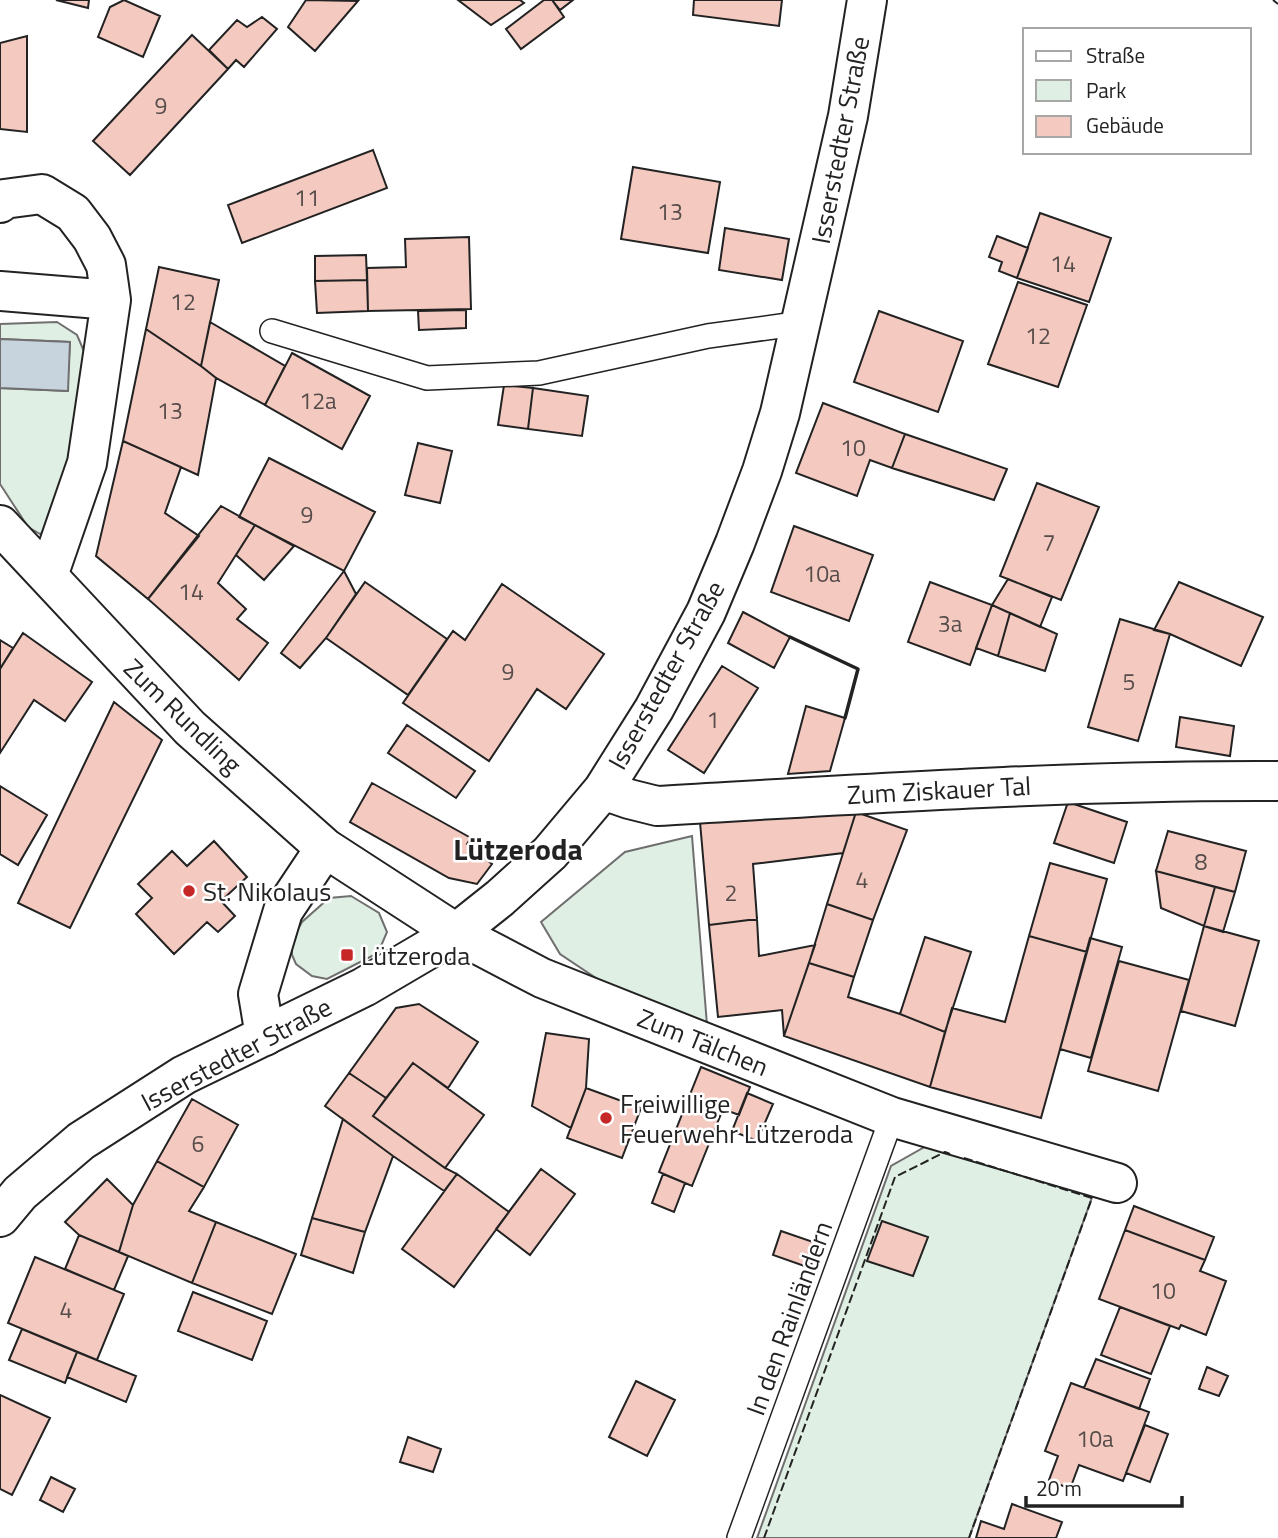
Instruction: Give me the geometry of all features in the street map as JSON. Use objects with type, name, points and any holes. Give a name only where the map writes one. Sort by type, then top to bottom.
[{"type":"street","name":"Isserstedter Straße","points":[[0,1217],[20,1193],[81,1141],[184,1076],[364,987],[456,933],[550,853],[603,790],[654,709],[706,612],[762,471],[780,413],[802,323],[848,116],[867,0]]},
{"type":"street","points":[[0,203],[4,199],[42,194],[73,213],[92,237],[106,265],[111,300],[87,463],[48,576]]},
{"type":"street","points":[[0,291],[111,300]]},
{"type":"street","name":"Zum Rundling","points":[[0,526],[190,728],[325,848],[456,933]]},
{"type":"street","name":"Zum Ziskauer Tal","points":[[603,790],[657,806],[999,786],[1278,781]]},
{"type":"street","points":[[265,1036],[258,994],[283,911],[325,848]]},
{"type":"street","name":"Zum Tälchen","points":[[456,933],[542,978],[892,1117],[1117,1183]]},
{"type":"lane","points":[[272,331],[427,378],[539,373],[708,335],[802,323]]},
{"type":"lane","name":"In den Rainländern","points":[[739,1538],[892,1117]]},
{"type":"green space","points":[[57,322],[77,335],[86,356],[58,526],[40,534],[28,527],[0,484],[0,388],[67,391],[70,342],[0,339],[0,324]]},
{"type":"green space","points":[[692,836],[707,1025],[605,984],[560,954],[541,922],[625,852]]},
{"type":"green space","points":[[351,896],[379,913],[387,932],[378,953],[327,979],[312,976],[296,964],[292,955],[292,940],[302,922],[329,898]]},
{"type":"green space","points":[[937,1140],[1094,1192],[969,1538],[757,1538],[891,1166]]},
{"type":"shaded area","points":[[0,339],[70,342],[68,391],[0,388]]},
{"type":"building","points":[[56,0],[89,0],[88,8]]},
{"type":"building","points":[[124,0],[160,16],[143,57],[98,37],[110,7]]},
{"type":"building","points":[[306,0],[358,1],[315,51],[288,27]]},
{"type":"building","points":[[458,0],[520,0],[524,3],[491,25]]},
{"type":"building","points":[[544,0],[552,0],[564,17],[521,49],[506,29]]},
{"type":"building","points":[[552,0],[573,0],[560,10]]},
{"type":"building","points":[[694,0],[782,0],[779,26],[693,15]]},
{"type":"building","points":[[262,17],[277,29],[244,67],[236,60],[228,69],[209,50],[237,20],[247,27]]},
{"type":"building","points":[[192,35],[228,69],[130,175],[93,141]]},
{"type":"building","points":[[27,36],[27,132],[0,129],[0,43]]},
{"type":"building","points":[[373,150],[387,188],[242,243],[228,205]]},
{"type":"building","points":[[633,167],[720,182],[708,253],[621,239]]},
{"type":"building","points":[[1040,213],[1111,238],[1089,302],[1017,278]]},
{"type":"building","points":[[725,228],[789,239],[782,280],[719,270]]},
{"type":"building","points":[[997,236],[1028,248],[1017,278],[999,271],[1002,262],[989,257]]},
{"type":"building","points":[[469,237],[471,309],[368,311],[367,268],[406,267],[405,239]]},
{"type":"building","points":[[366,255],[367,280],[315,281],[315,256]]},
{"type":"building","points":[[159,267],[219,280],[201,366],[146,329]]},
{"type":"building","points":[[367,280],[368,311],[317,313],[315,281]]},
{"type":"building","points":[[1018,282],[1087,305],[1058,387],[988,364]]},
{"type":"building","points":[[466,310],[466,328],[419,330],[418,311]]},
{"type":"building","points":[[879,311],[963,341],[938,412],[854,382]]},
{"type":"building","points":[[210,322],[285,366],[265,405],[216,378],[201,366]]},
{"type":"building","points":[[146,329],[216,378],[198,475],[123,441]]},
{"type":"building","points":[[292,353],[370,396],[342,449],[265,405]]},
{"type":"building","points":[[504,385],[533,388],[528,429],[498,425]]},
{"type":"building","points":[[533,388],[588,396],[582,436],[528,429]]},
{"type":"building","points":[[823,403],[905,434],[892,468],[870,460],[857,496],[796,473]]},
{"type":"building","points":[[905,434],[1007,469],[994,500],[892,468]]},
{"type":"building","points":[[123,441],[181,467],[165,513],[199,536],[148,599],[96,556]]},
{"type":"building","points":[[418,443],[452,451],[440,503],[405,495]]},
{"type":"building","points":[[269,458],[375,512],[344,571],[239,517]]},
{"type":"building","points":[[1037,483],[1099,507],[1061,600],[1000,576]]},
{"type":"building","points":[[221,506],[255,525],[218,583],[246,609],[237,619],[268,643],[239,680],[148,599]]},
{"type":"building","points":[[255,525],[294,546],[264,580],[236,555]]},
{"type":"building","points":[[794,526],[873,555],[849,621],[771,592]]},
{"type":"building","points":[[344,571],[356,594],[326,638],[300,668],[281,653]]},
{"type":"building","points":[[1008,579],[1052,597],[1040,627],[992,605]]},
{"type":"building","points":[[365,582],[447,639],[408,695],[326,638]]},
{"type":"building","points":[[930,582],[992,605],[970,665],[908,642]]},
{"type":"building","points":[[1179,582],[1263,617],[1241,666],[1170,634],[1154,630]]},
{"type":"building","points":[[502,584],[604,654],[566,709],[537,689],[489,761],[403,703],[453,631],[465,640]]},
{"type":"building","points":[[992,605],[1010,613],[998,656],[976,648]]},
{"type":"building","points":[[743,612],[790,637],[774,668],[728,643]]},
{"type":"building","points":[[1010,613],[1057,634],[1045,671],[998,656]]},
{"type":"building","points":[[1120,619],[1170,634],[1138,741],[1088,727]]},
{"type":"building","points":[[23,633],[92,682],[65,721],[34,700],[0,753],[0,669]]},
{"type":"building","points":[[0,640],[13,648],[0,669]]},
{"type":"building","points":[[722,666],[758,688],[704,773],[668,750]]},
{"type":"building","points":[[114,702],[162,740],[70,928],[18,903]]},
{"type":"building","points":[[806,706],[845,718],[830,771],[788,774]]},
{"type":"building","points":[[1180,717],[1234,726],[1230,756],[1176,747]]},
{"type":"building","points":[[407,725],[475,771],[456,798],[388,753]]},
{"type":"building","points":[[372,783],[471,838],[467,844],[492,864],[477,884],[449,878],[350,822]]},
{"type":"building","points":[[0,786],[47,815],[18,865],[0,854]]},
{"type":"building","points":[[1068,802],[1127,822],[1114,863],[1054,843]]},
{"type":"building","points":[[856,812],[907,830],[873,920],[827,904]]},
{"type":"building","points":[[856,812],[843,853],[753,864],[757,919],[709,925],[700,822]]},
{"type":"building","points":[[1168,831],[1246,851],[1235,892],[1156,871]]},
{"type":"building","name":"St. Nikolaus","points":[[214,841],[247,877],[221,901],[235,916],[218,932],[207,922],[174,954],[136,914],[152,898],[138,884],[172,851],[187,866]]},
{"type":"building","points":[[1050,863],[1107,879],[1087,952],[1029,936]]},
{"type":"building","points":[[1156,871],[1215,887],[1204,926],[1161,908]]},
{"type":"building","points":[[1215,887],[1235,892],[1223,932],[1204,926]]},
{"type":"building","points":[[827,904],[873,920],[854,977],[809,963]]},
{"type":"building","points":[[757,919],[759,956],[815,945],[784,1036],[782,1010],[718,1017],[709,925]]},
{"type":"building","points":[[1204,926],[1259,941],[1235,1026],[1181,1011]]},
{"type":"building","points":[[1029,936],[1087,952],[1041,1118],[930,1087],[952,1008],[1005,1022]]},
{"type":"building","points":[[925,937],[971,952],[945,1032],[900,1014]]},
{"type":"building","points":[[1090,938],[1122,947],[1091,1058],[1060,1049]]},
{"type":"building","points":[[1119,961],[1189,980],[1158,1091],[1088,1071]]},
{"type":"building","points":[[809,963],[854,977],[848,997],[945,1032],[930,1087],[784,1036]]},
{"type":"building","points":[[419,1004],[478,1042],[448,1088],[413,1063],[386,1098],[349,1073],[396,1008]]},
{"type":"building","points":[[546,1033],[589,1039],[586,1088],[571,1128],[532,1106]]},
{"type":"building","points":[[413,1063],[484,1115],[445,1168],[373,1116]]},
{"type":"building","points":[[701,1067],[750,1087],[739,1115],[723,1109],[692,1186],[659,1172]]},
{"type":"building","points":[[349,1073],[386,1098],[373,1116],[457,1174],[444,1191],[325,1106]]},
{"type":"building","name":"Freiwillige Feuerwehr Lützeroda","points":[[586,1088],[641,1108],[622,1158],[567,1138]]},
{"type":"building","points":[[747,1093],[773,1104],[757,1141],[732,1131]]},
{"type":"building","points":[[192,1099],[238,1125],[204,1187],[157,1161]]},
{"type":"building","points":[[343,1119],[393,1156],[365,1232],[312,1218]]},
{"type":"building","points":[[157,1161],[204,1187],[189,1211],[216,1222],[192,1283],[119,1252],[133,1205]]},
{"type":"building","points":[[541,1169],[575,1194],[530,1255],[496,1229]]},
{"type":"building","points":[[457,1174],[509,1212],[454,1287],[402,1249]]},
{"type":"building","points":[[663,1174],[685,1183],[674,1212],[652,1203]]},
{"type":"building","points":[[107,1179],[133,1205],[119,1252],[79,1235],[65,1222]]},
{"type":"building","points":[[1134,1206],[1214,1237],[1205,1260],[1125,1230]]},
{"type":"building","points":[[312,1218],[365,1232],[353,1273],[301,1255]]},
{"type":"building","points":[[882,1221],[928,1237],[913,1276],[867,1261]]},
{"type":"building","points":[[216,1222],[296,1254],[272,1314],[192,1283]]},
{"type":"building","points":[[1125,1230],[1205,1260],[1200,1271],[1226,1281],[1206,1335],[1181,1325],[1179,1329],[1099,1299]]},
{"type":"building","points":[[781,1231],[819,1244],[810,1268],[773,1255]]},
{"type":"building","points":[[79,1235],[128,1256],[114,1290],[65,1269]]},
{"type":"building","points":[[35,1257],[124,1294],[97,1360],[8,1323]]},
{"type":"building","points":[[193,1292],[267,1321],[252,1360],[178,1331]]},
{"type":"building","points":[[1120,1307],[1170,1326],[1151,1374],[1101,1355]]},
{"type":"building","points":[[22,1329],[77,1352],[65,1383],[9,1360]]},
{"type":"building","points":[[77,1352],[136,1376],[126,1402],[67,1377]]},
{"type":"building","points":[[1096,1359],[1150,1379],[1139,1409],[1084,1388]]},
{"type":"building","points":[[1207,1367],[1228,1376],[1219,1396],[1199,1389]]},
{"type":"building","points":[[636,1381],[675,1400],[647,1456],[609,1437]]},
{"type":"building","points":[[1071,1383],[1149,1412],[1123,1481],[1079,1465],[1070,1489],[1049,1480],[1058,1456],[1045,1451]]},
{"type":"building","points":[[0,1395],[50,1418],[12,1495],[0,1489]]},
{"type":"building","points":[[1145,1425],[1168,1434],[1150,1482],[1126,1473]]},
{"type":"building","points":[[408,1437],[441,1449],[433,1472],[400,1462]]},
{"type":"building","points":[[51,1477],[75,1489],[63,1512],[40,1500]]},
{"type":"building","points":[[1012,1504],[1062,1522],[1056,1538],[976,1538],[981,1521],[1004,1529]]},
{"type":"fence","points":[[1273,0],[1278,4]]},
{"type":"fence","points":[[764,1538],[895,1177],[945,1152],[950,1154]]},
{"type":"fence","points":[[964,1158],[1092,1198],[969,1538]]},
{"type":"wall","points":[[790,637],[858,669],[845,718]]},
{"type":"place","name":"St. Nikolaus","points":[[189,891]]},
{"type":"place","name":"Lützeroda","points":[[347,955]]},
{"type":"place","name":"Freiwillige Feuerwehr Lützeroda","points":[[606,1118]]},
{"type":"district","name":"Lützeroda","points":[[518,849]]}]
